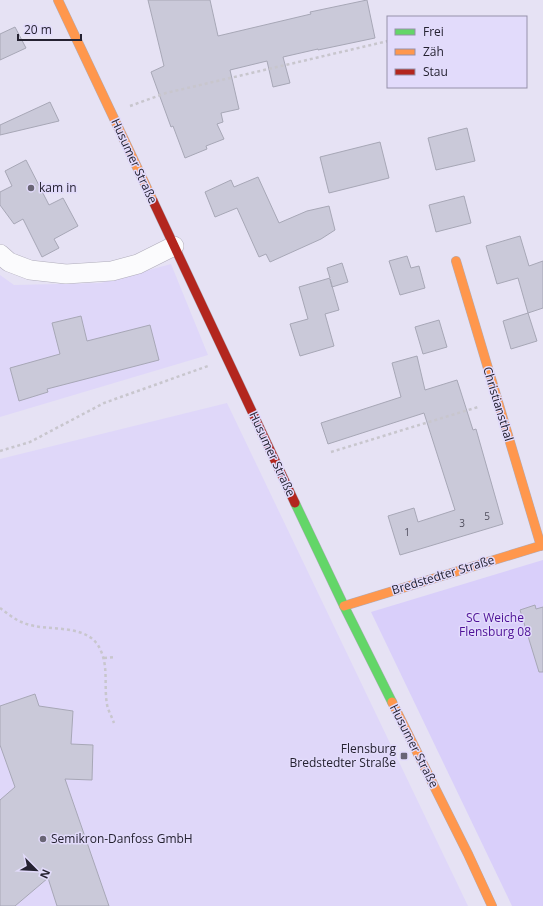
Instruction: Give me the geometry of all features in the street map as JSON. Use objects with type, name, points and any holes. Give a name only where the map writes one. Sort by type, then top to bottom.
[{"type":"main road","name":"Husumer Straße","points":[[58,0],[344,606],[468,854],[492,906]]},
{"type":"main road","name":"Christiansthal","points":[[456,261],[542,546]]},
{"type":"main road","name":"Bredstedter Straße","points":[[344,606],[542,546]]},
{"type":"street","points":[[0,254],[9,262],[30,270],[66,274],[112,271],[138,264],[174,246]]},
{"type":"path","points":[[128,107],[166,93],[387,41]]},
{"type":"path","points":[[0,451],[30,442],[104,403],[227,359]]},
{"type":"path","points":[[331,452],[498,401]]},
{"type":"path","points":[[0,608],[24,623],[44,628],[73,630],[92,638],[101,649],[104,658],[108,708],[114,723]]},
{"type":"path","points":[[104,658],[116,658]]},
{"type":"shaded area","points":[[171,264],[208,355],[0,417],[0,275],[14,285],[101,283]]},
{"type":"shaded area","points":[[227,403],[468,906],[0,906],[0,459]]},
{"type":"green space","name":"SC Weiche Flensburg 08","points":[[543,560],[543,906],[512,906],[371,612]]},
{"type":"building","points":[[148,0],[210,0],[218,36],[311,14],[310,12],[367,0],[375,38],[283,57],[290,83],[273,87],[267,61],[230,70],[239,109],[221,113],[223,122],[217,124],[224,139],[206,146],[207,149],[185,158],[173,126],[171,127],[151,72],[164,66]]},
{"type":"building","points":[[15,27],[26,48],[0,60],[0,34]]},
{"type":"building","points":[[50,102],[59,121],[0,135],[0,125]]},
{"type":"building","points":[[467,128],[475,161],[436,170],[428,138]]},
{"type":"building","points":[[380,142],[389,178],[329,193],[320,157]]},
{"type":"building","points":[[26,160],[49,205],[63,198],[78,226],[54,239],[59,248],[42,257],[23,219],[14,224],[0,205],[0,192],[12,186],[5,171]]},
{"type":"building","points":[[258,177],[279,223],[307,211],[329,206],[335,230],[321,239],[270,262],[266,254],[259,257],[237,208],[215,217],[205,192],[231,180],[234,187]]},
{"type":"building","points":[[464,196],[471,223],[436,232],[429,205]]},
{"type":"building","points":[[520,236],[529,266],[543,261],[543,308],[528,313],[518,278],[497,284],[486,246]]},
{"type":"building","points":[[407,256],[411,268],[419,266],[425,288],[400,295],[389,261]]},
{"type":"building","points":[[342,263],[348,282],[332,287],[339,310],[325,314],[334,346],[300,356],[290,324],[308,319],[299,287],[330,278],[327,268]]},
{"type":"building","points":[[528,313],[537,341],[511,349],[503,321]]},
{"type":"building","points":[[81,316],[87,341],[150,325],[159,360],[47,389],[48,392],[19,401],[10,368],[60,354],[52,323]]},
{"type":"building","points":[[439,320],[447,347],[423,354],[415,327]]},
{"type":"building","points":[[417,356],[425,390],[457,380],[473,430],[476,429],[503,524],[400,555],[388,516],[414,508],[418,522],[455,510],[424,413],[328,444],[321,423],[401,397],[392,363]]},
{"type":"building","points":[[535,605],[536,609],[543,607],[543,672],[539,672],[520,610]]},
{"type":"building","name":"Semikron-Danfoss GmbH","points":[[35,694],[39,706],[73,711],[71,744],[93,745],[92,780],[65,779],[109,906],[57,906],[48,878],[15,906],[0,906],[0,800],[15,787],[0,745],[0,706]]},
{"type":"traffic: fast","points":[[295,503],[392,702]]},
{"type":"traffic: slow","points":[[58,0],[153,201]]},
{"type":"traffic: slow","points":[[456,261],[541,546]]},
{"type":"traffic: slow","points":[[344,606],[543,545]]},
{"type":"traffic: slow","points":[[392,702],[468,854],[492,906]]},
{"type":"traffic: jam","points":[[153,201],[295,503]]},
{"type":"place","name":"kam in","points":[[31,188]]},
{"type":"place","name":"Flensburg Bredstedter Straße","points":[[404,756]]},
{"type":"place","name":"Semikron-Danfoss GmbH","points":[[43,839]]}]
